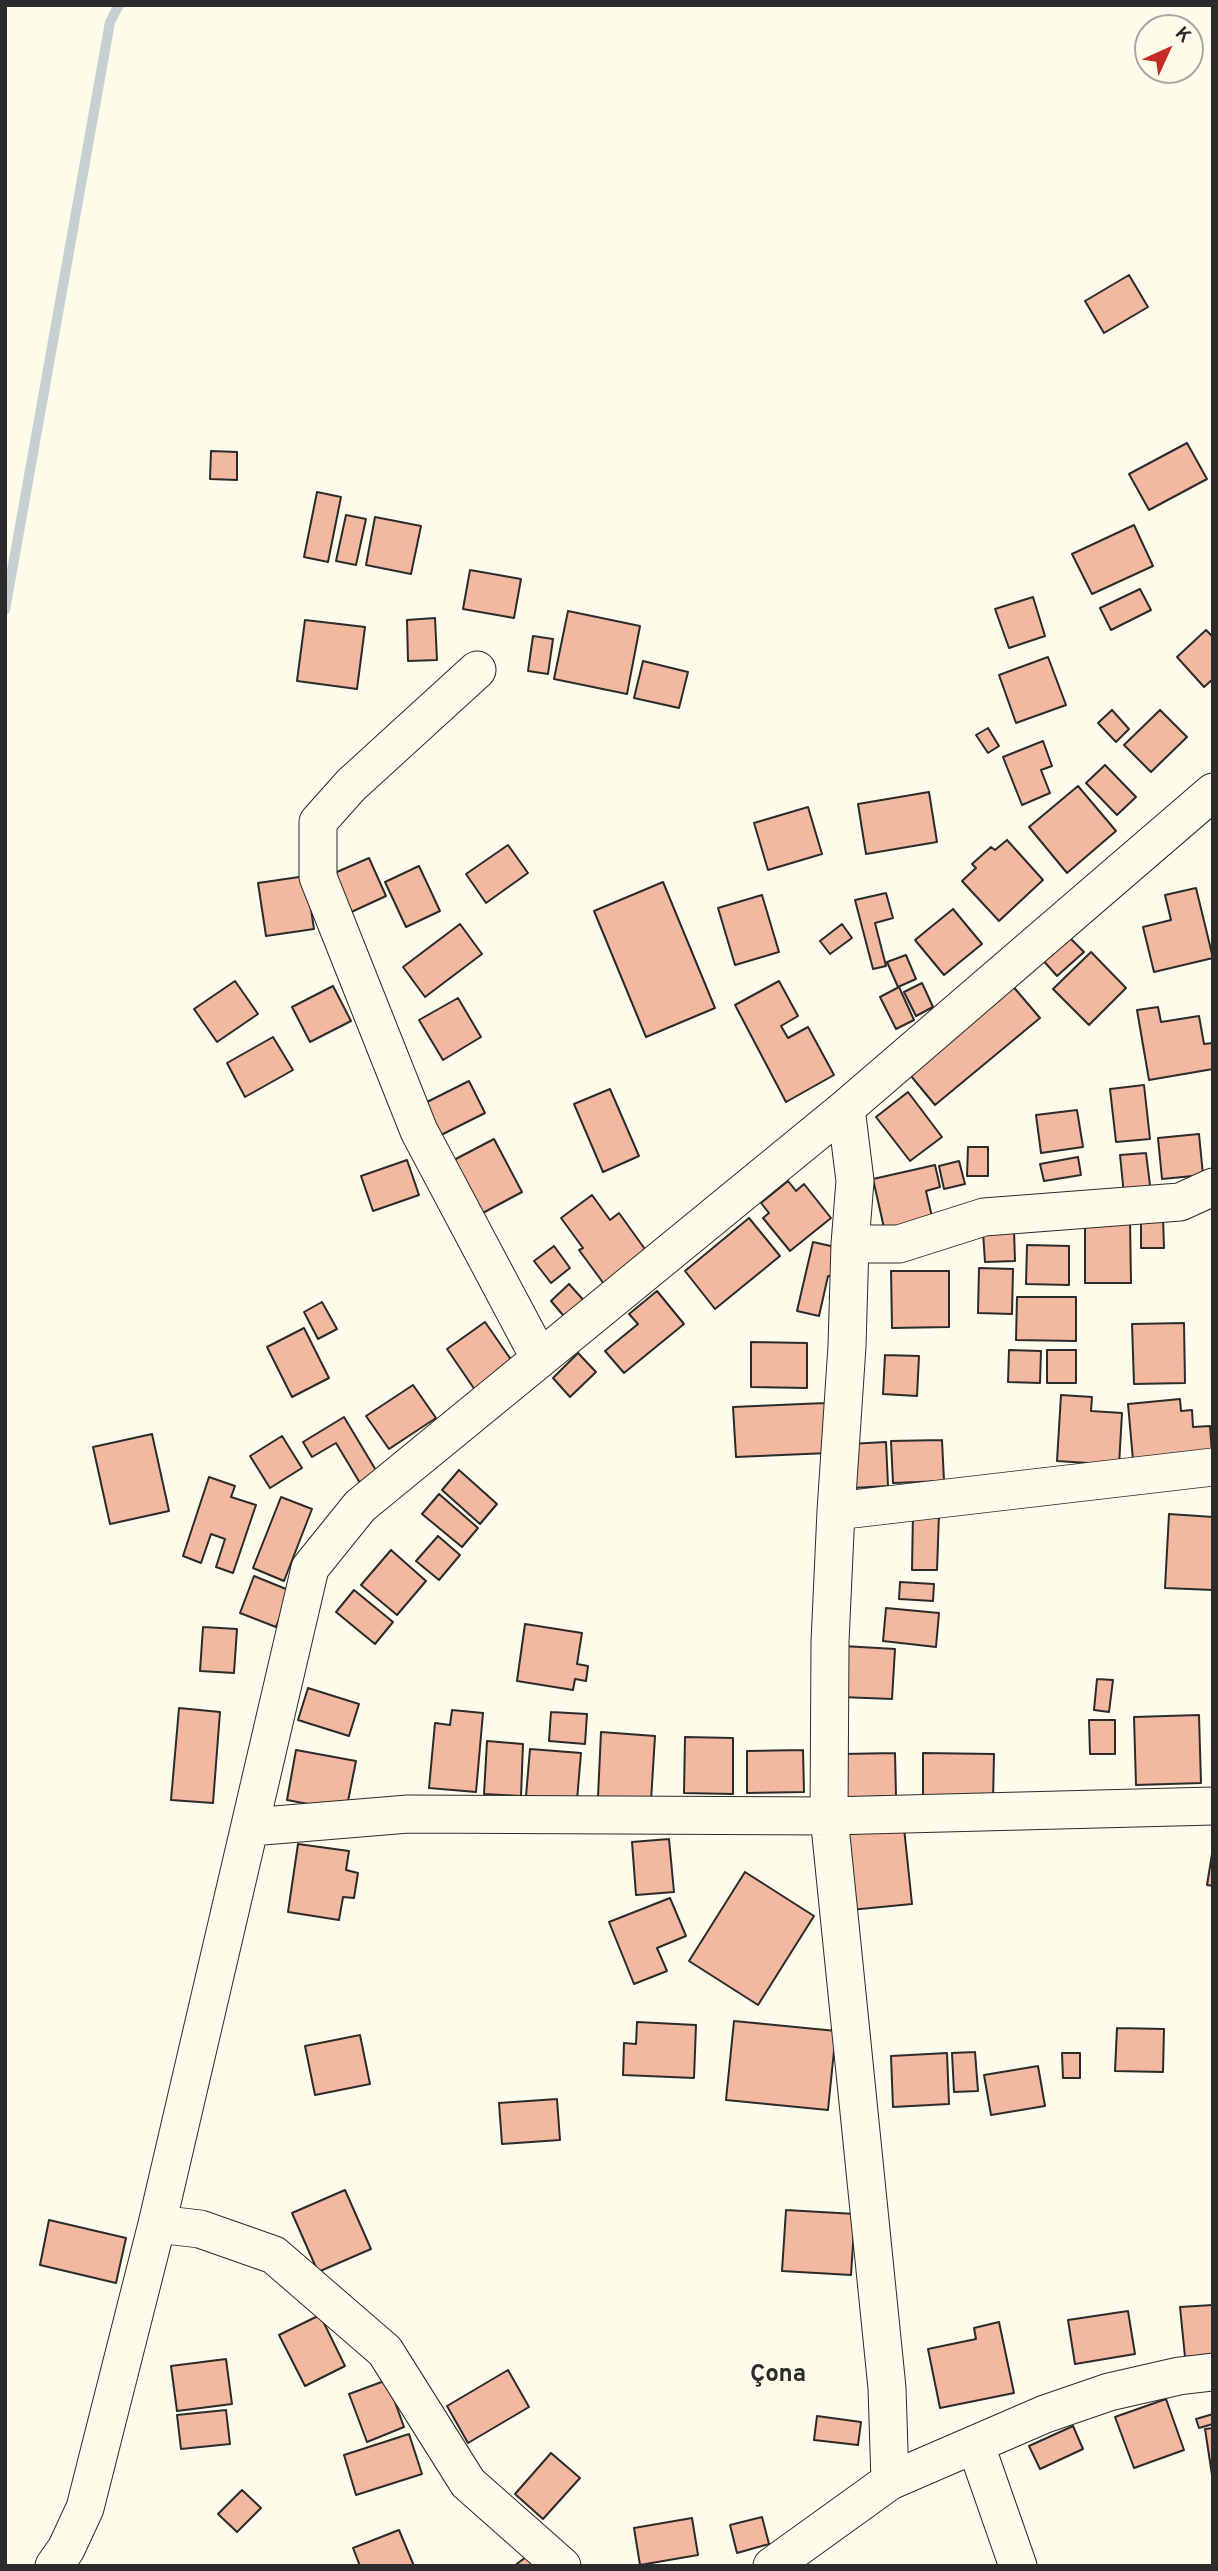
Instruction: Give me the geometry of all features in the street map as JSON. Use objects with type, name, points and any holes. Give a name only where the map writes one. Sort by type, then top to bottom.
[{"type":"street","points":[[477,670],[351,785],[318,822],[318,877],[419,1131],[539,1357]]},
{"type":"street","points":[[54,2566],[66,2550],[85,2508],[157,2224],[310,1569],[360,1506],[846,1108],[1213,793]]},
{"type":"street","points":[[846,1108],[855,1181],[830,1642],[828,1816],[887,2388],[890,2481]]},
{"type":"street","points":[[850,1244],[899,1244],[984,1217],[1180,1202],[1213,1187]]},
{"type":"street","points":[[836,1511],[1213,1467]]},
{"type":"street","points":[[251,1827],[421,1814],[828,1816],[1213,1805]]},
{"type":"street","points":[[157,2224],[200,2230],[274,2255],[386,2351],[468,2483],[562,2566]]},
{"type":"street","points":[[772,2566],[890,2481],[1045,2414],[1109,2392],[1179,2376],[1213,2372]]},
{"type":"street","points":[[976,2446],[1018,2566]]},
{"type":"building","points":[[1129,275],[1148,307],[1104,333],[1085,301]]},
{"type":"building","points":[[1187,443],[1207,479],[1149,510],[1129,474]]},
{"type":"building","points":[[211,451],[237,452],[237,480],[210,479]]},
{"type":"building","points":[[317,492],[341,497],[328,562],[304,557]]},
{"type":"building","points":[[346,515],[366,519],[356,565],[336,561]]},
{"type":"building","points":[[375,517],[421,526],[411,574],[366,565]]},
{"type":"building","points":[[1134,525],[1153,566],[1092,594],[1072,554]]},
{"type":"building","points":[[470,570],[521,579],[514,618],[463,609]]},
{"type":"building","points":[[1140,589],[1151,610],[1111,630],[1100,608]]},
{"type":"building","points":[[1033,597],[1045,636],[1009,648],[995,609]]},
{"type":"building","points":[[568,611],[640,626],[627,694],[554,679]]},
{"type":"building","points":[[435,618],[437,660],[408,661],[407,620]]},
{"type":"building","points":[[305,620],[365,627],[357,689],[297,681]]},
{"type":"building","points":[[1206,630],[1213,637],[1213,679],[1204,687],[1177,657]]},
{"type":"building","points":[[533,636],[553,639],[548,674],[528,671]]},
{"type":"building","points":[[1048,657],[1066,705],[1016,723],[999,675]]},
{"type":"building","points":[[643,661],[688,672],[679,708],[634,698]]},
{"type":"building","points":[[1112,710],[1129,729],[1116,742],[1098,723]]},
{"type":"building","points":[[1160,710],[1187,737],[1151,772],[1124,745]]},
{"type":"building","points":[[988,728],[999,746],[988,753],[976,735]]},
{"type":"building","points":[[1043,741],[1052,766],[1041,770],[1050,793],[1022,805],[1003,757]]},
{"type":"building","points":[[1105,765],[1136,797],[1117,815],[1086,783]]},
{"type":"building","points":[[1078,786],[1116,831],[1067,873],[1029,827]]},
{"type":"building","points":[[929,792],[937,842],[866,854],[858,804]]},
{"type":"building","points":[[808,807],[822,854],[768,870],[754,823]]},
{"type":"building","points":[[1007,840],[1043,880],[999,921],[962,881],[976,868],[972,864],[991,847],[995,850]]},
{"type":"building","points":[[508,845],[528,873],[486,903],[466,874]]},
{"type":"building","points":[[369,858],[386,896],[347,914],[330,875]]},
{"type":"building","points":[[419,866],[440,911],[406,927],[385,882]]},
{"type":"building","points":[[306,876],[314,929],[266,936],[258,883]]},
{"type":"building","points":[[663,882],[715,1008],[646,1037],[594,911]]},
{"type":"building","points":[[1196,888],[1213,958],[1154,972],[1143,927],[1171,920],[1165,895]]},
{"type":"building","points":[[886,893],[893,918],[875,923],[886,966],[873,969],[855,900]]},
{"type":"building","points":[[762,895],[779,952],[735,965],[718,908]]},
{"type":"building","points":[[953,909],[982,944],[944,975],[915,940]]},
{"type":"building","points":[[460,924],[482,954],[425,997],[403,967]]},
{"type":"building","points":[[842,924],[852,938],[830,954],[820,941]]},
{"type":"building","points":[[1067,935],[1084,952],[1057,976],[1041,958]]},
{"type":"building","points":[[1091,952],[1126,988],[1089,1025],[1053,989]]},
{"type":"building","points":[[906,955],[916,979],[898,987],[887,962]]},
{"type":"building","points":[[235,981],[258,1014],[217,1042],[194,1009]]},
{"type":"building","points":[[779,981],[798,1016],[781,1026],[788,1038],[808,1027],[834,1075],[786,1102],[735,1005]]},
{"type":"building","points":[[922,983],[933,1007],[916,1016],[904,992]]},
{"type":"building","points":[[1011,984],[1040,1018],[935,1105],[906,1070]]},
{"type":"building","points":[[333,986],[351,1021],[310,1042],[292,1007]]},
{"type":"building","points":[[899,987],[914,1020],[896,1029],[880,997]]},
{"type":"building","points":[[458,998],[481,1037],[443,1060],[419,1020]]},
{"type":"building","points":[[1158,1007],[1161,1022],[1199,1016],[1204,1044],[1212,1043],[1213,1069],[1149,1080],[1137,1010]]},
{"type":"building","points":[[273,1037],[293,1070],[245,1097],[227,1063]]},
{"type":"building","points":[[469,1081],[485,1113],[437,1137],[421,1105]]},
{"type":"building","points":[[1144,1085],[1150,1139],[1116,1142],[1110,1089]]},
{"type":"building","points":[[610,1089],[639,1156],[603,1172],[574,1104]]},
{"type":"building","points":[[908,1092],[942,1137],[910,1161],[876,1117]]},
{"type":"building","points":[[1077,1110],[1083,1147],[1041,1153],[1036,1115]]},
{"type":"building","points":[[1199,1134],[1203,1175],[1162,1179],[1158,1138]]},
{"type":"building","points":[[494,1139],[522,1192],[479,1215],[450,1162]]},
{"type":"building","points":[[968,1147],[988,1147],[988,1176],[967,1176]]},
{"type":"building","points":[[1146,1153],[1151,1193],[1124,1195],[1120,1155]]},
{"type":"building","points":[[1078,1157],[1081,1175],[1044,1181],[1040,1164]]},
{"type":"building","points":[[407,1160],[419,1195],[373,1211],[361,1176]]},
{"type":"building","points":[[959,1161],[965,1184],[944,1189],[939,1166]]},
{"type":"building","points":[[935,1165],[940,1187],[926,1191],[933,1221],[885,1232],[873,1179]]},
{"type":"building","points":[[788,1181],[796,1191],[804,1184],[831,1218],[790,1251],[763,1218],[769,1213],[761,1203]]},
{"type":"building","points":[[592,1195],[610,1220],[619,1213],[647,1252],[604,1284],[579,1250],[583,1248],[561,1218]]},
{"type":"building","points":[[1141,1217],[1163,1217],[1164,1248],[1141,1248]]},
{"type":"building","points":[[749,1218],[780,1256],[715,1309],[685,1271]]},
{"type":"building","points":[[1085,1219],[1130,1219],[1131,1283],[1085,1283]]},
{"type":"building","points":[[1014,1230],[1015,1261],[985,1262],[983,1232]]},
{"type":"building","points":[[813,1242],[844,1249],[838,1277],[828,1276],[819,1316],[797,1311]]},
{"type":"building","points":[[1027,1245],[1069,1246],[1069,1285],[1026,1284]]},
{"type":"building","points":[[554,1246],[570,1268],[551,1283],[534,1261]]},
{"type":"building","points":[[979,1268],[1013,1269],[1012,1314],[978,1313]]},
{"type":"building","points":[[891,1271],[949,1271],[949,1327],[892,1328]]},
{"type":"building","points":[[569,1284],[587,1304],[568,1321],[551,1301]]},
{"type":"building","points":[[657,1291],[684,1324],[624,1373],[605,1351],[638,1324],[629,1314]]},
{"type":"building","points":[[1017,1297],[1076,1297],[1076,1341],[1016,1340]]},
{"type":"building","points":[[322,1302],[337,1329],[318,1339],[304,1312]]},
{"type":"building","points":[[485,1322],[514,1364],[475,1390],[447,1349]]},
{"type":"building","points":[[1184,1323],[1185,1383],[1134,1384],[1132,1324]]},
{"type":"building","points":[[304,1328],[329,1378],[292,1397],[267,1347]]},
{"type":"building","points":[[751,1342],[807,1343],[807,1388],[751,1387]]},
{"type":"building","points":[[1009,1350],[1041,1351],[1040,1383],[1008,1382]]},
{"type":"building","points":[[1047,1350],[1076,1350],[1076,1383],[1047,1383]]},
{"type":"building","points":[[578,1353],[596,1372],[570,1397],[553,1378]]},
{"type":"building","points":[[885,1355],[919,1356],[917,1396],[883,1394]]},
{"type":"building","points":[[413,1385],[436,1418],[389,1449],[366,1416]]},
{"type":"building","points":[[1061,1395],[1092,1397],[1091,1411],[1122,1413],[1119,1465],[1057,1461]]},
{"type":"building","points":[[1180,1399],[1181,1411],[1192,1410],[1193,1427],[1210,1426],[1212,1453],[1133,1460],[1128,1404]]},
{"type":"building","points":[[825,1403],[828,1453],[736,1457],[733,1407]]},
{"type":"building","points":[[344,1417],[377,1472],[360,1483],[336,1443],[312,1457],[303,1442]]},
{"type":"building","points":[[152,1434],[169,1511],[110,1524],[93,1447]]},
{"type":"building","points":[[282,1436],[302,1468],[270,1488],[250,1456]]},
{"type":"building","points":[[942,1440],[944,1481],[893,1483],[891,1441]]},
{"type":"building","points":[[886,1442],[888,1486],[852,1488],[849,1444]]},
{"type":"building","points":[[459,1470],[497,1504],[480,1524],[442,1490]]},
{"type":"building","points":[[209,1477],[235,1486],[231,1497],[256,1505],[233,1573],[216,1567],[225,1539],[211,1534],[201,1563],[183,1556]]},
{"type":"building","points":[[439,1494],[478,1528],[462,1547],[422,1514]]},
{"type":"building","points":[[281,1497],[312,1509],[284,1581],[253,1568]]},
{"type":"building","points":[[913,1513],[939,1514],[937,1570],[912,1570]]},
{"type":"building","points":[[1169,1514],[1213,1517],[1213,1590],[1165,1588]]},
{"type":"building","points":[[438,1536],[460,1555],[439,1580],[416,1561]]},
{"type":"building","points":[[391,1550],[426,1581],[397,1615],[361,1585]]},
{"type":"building","points":[[254,1576],[291,1591],[276,1627],[240,1613]]},
{"type":"building","points":[[900,1582],[934,1584],[933,1601],[899,1599]]},
{"type":"building","points":[[354,1590],[393,1622],[375,1644],[336,1612]]},
{"type":"building","points":[[886,1608],[939,1613],[936,1647],[883,1641]]},
{"type":"building","points":[[525,1624],[582,1633],[577,1664],[588,1666],[586,1681],[575,1679],[573,1690],[517,1681]]},
{"type":"building","points":[[203,1627],[237,1629],[234,1673],[200,1671]]},
{"type":"building","points":[[843,1646],[895,1649],[892,1699],[841,1697]]},
{"type":"building","points":[[1097,1679],[1113,1680],[1109,1712],[1094,1710]]},
{"type":"building","points":[[308,1688],[359,1704],[349,1736],[298,1720]]},
{"type":"building","points":[[179,1708],[220,1712],[213,1803],[171,1800]]},
{"type":"building","points":[[452,1710],[483,1713],[476,1792],[429,1788],[435,1723],[450,1725]]},
{"type":"building","points":[[551,1712],[587,1714],[585,1744],[549,1741]]},
{"type":"building","points":[[1199,1715],[1201,1783],[1136,1785],[1134,1717]]},
{"type":"building","points":[[1089,1720],[1115,1720],[1115,1754],[1090,1754]]},
{"type":"building","points":[[601,1732],[655,1736],[651,1801],[598,1797]]},
{"type":"building","points":[[685,1737],[733,1738],[733,1794],[684,1793]]},
{"type":"building","points":[[487,1741],[523,1744],[521,1796],[484,1794]]},
{"type":"building","points":[[530,1749],[581,1753],[577,1800],[526,1796]]},
{"type":"building","points":[[296,1750],[356,1761],[346,1811],[287,1800]]},
{"type":"building","points":[[803,1750],[804,1792],[747,1793],[747,1751]]},
{"type":"building","points":[[895,1753],[896,1796],[844,1798],[843,1754]]},
{"type":"building","points":[[923,1753],[994,1754],[993,1800],[923,1799]]},
{"type":"building","points":[[904,1828],[912,1904],[850,1910],[842,1835]]},
{"type":"building","points":[[669,1839],[674,1892],[636,1895],[632,1842]]},
{"type":"building","points":[[298,1844],[349,1851],[346,1870],[358,1873],[354,1898],[343,1897],[339,1920],[288,1912]]},
{"type":"building","points":[[1213,1848],[1213,1886],[1207,1885]]},
{"type":"building","points":[[745,1872],[814,1916],[758,2005],[689,1961]]},
{"type":"building","points":[[670,1898],[686,1936],[657,1948],[667,1971],[634,1984],[609,1922]]},
{"type":"building","points":[[734,2021],[836,2031],[828,2110],[726,2100]]},
{"type":"building","points":[[637,2022],[696,2025],[694,2078],[623,2075],[624,2043],[636,2044]]},
{"type":"building","points":[[1117,2028],[1164,2029],[1163,2072],[1115,2071]]},
{"type":"building","points":[[360,2035],[370,2084],[315,2095],[305,2046]]},
{"type":"building","points":[[975,2052],[978,2091],[954,2092],[952,2053]]},
{"type":"building","points":[[947,2053],[949,2104],[893,2107],[891,2056]]},
{"type":"building","points":[[1062,2053],[1080,2053],[1080,2078],[1063,2078]]},
{"type":"building","points":[[1038,2066],[1045,2106],[991,2115],[984,2075]]},
{"type":"building","points":[[557,2099],[560,2140],[502,2144],[499,2103]]},
{"type":"building","points":[[345,2190],[371,2249],[318,2272],[292,2213]]},
{"type":"building","points":[[786,2210],[855,2214],[851,2275],[782,2271]]},
{"type":"building","points":[[49,2220],[126,2238],[116,2283],[40,2265]]},
{"type":"building","points":[[1213,2305],[1213,2355],[1185,2357],[1180,2307]]},
{"type":"building","points":[[1128,2311],[1135,2354],[1075,2364],[1068,2320]]},
{"type":"building","points":[[320,2315],[345,2366],[305,2386],[279,2335]]},
{"type":"building","points":[[999,2322],[1014,2393],[940,2408],[928,2349],[976,2339],[974,2328]]},
{"type":"building","points":[[226,2359],[232,2404],[177,2411],[171,2366]]},
{"type":"building","points":[[508,2370],[529,2407],[468,2443],[447,2406]]},
{"type":"building","points":[[387,2380],[404,2427],[367,2442],[349,2394]]},
{"type":"building","points":[[1166,2399],[1184,2450],[1134,2468],[1115,2417]]},
{"type":"building","points":[[226,2410],[230,2444],[181,2449],[177,2415]]},
{"type":"building","points":[[1213,2414],[1213,2424],[1199,2428],[1196,2419]]},
{"type":"building","points":[[817,2416],[861,2422],[858,2445],[814,2440]]},
{"type":"building","points":[[1073,2426],[1083,2449],[1040,2469],[1029,2446]]},
{"type":"building","points":[[1213,2428],[1213,2474],[1212,2475],[1205,2429]]},
{"type":"building","points":[[409,2434],[422,2474],[356,2495],[344,2455]]},
{"type":"building","points":[[551,2453],[580,2478],[543,2519],[515,2494]]},
{"type":"building","points":[[242,2490],[261,2508],[237,2532],[218,2514]]},
{"type":"building","points":[[762,2517],[769,2544],[737,2553],[730,2525]]},
{"type":"building","points":[[692,2518],[698,2555],[640,2565],[634,2528]]},
{"type":"building","points":[[399,2530],[414,2566],[360,2566],[353,2548]]},
{"type":"building","points":[[530,2554],[539,2566],[514,2566]]},
{"type":"waterway","points":[[5,610],[110,22],[119,5]]},
{"type":"district","name":"Çona","points":[[778,2376]]}]
